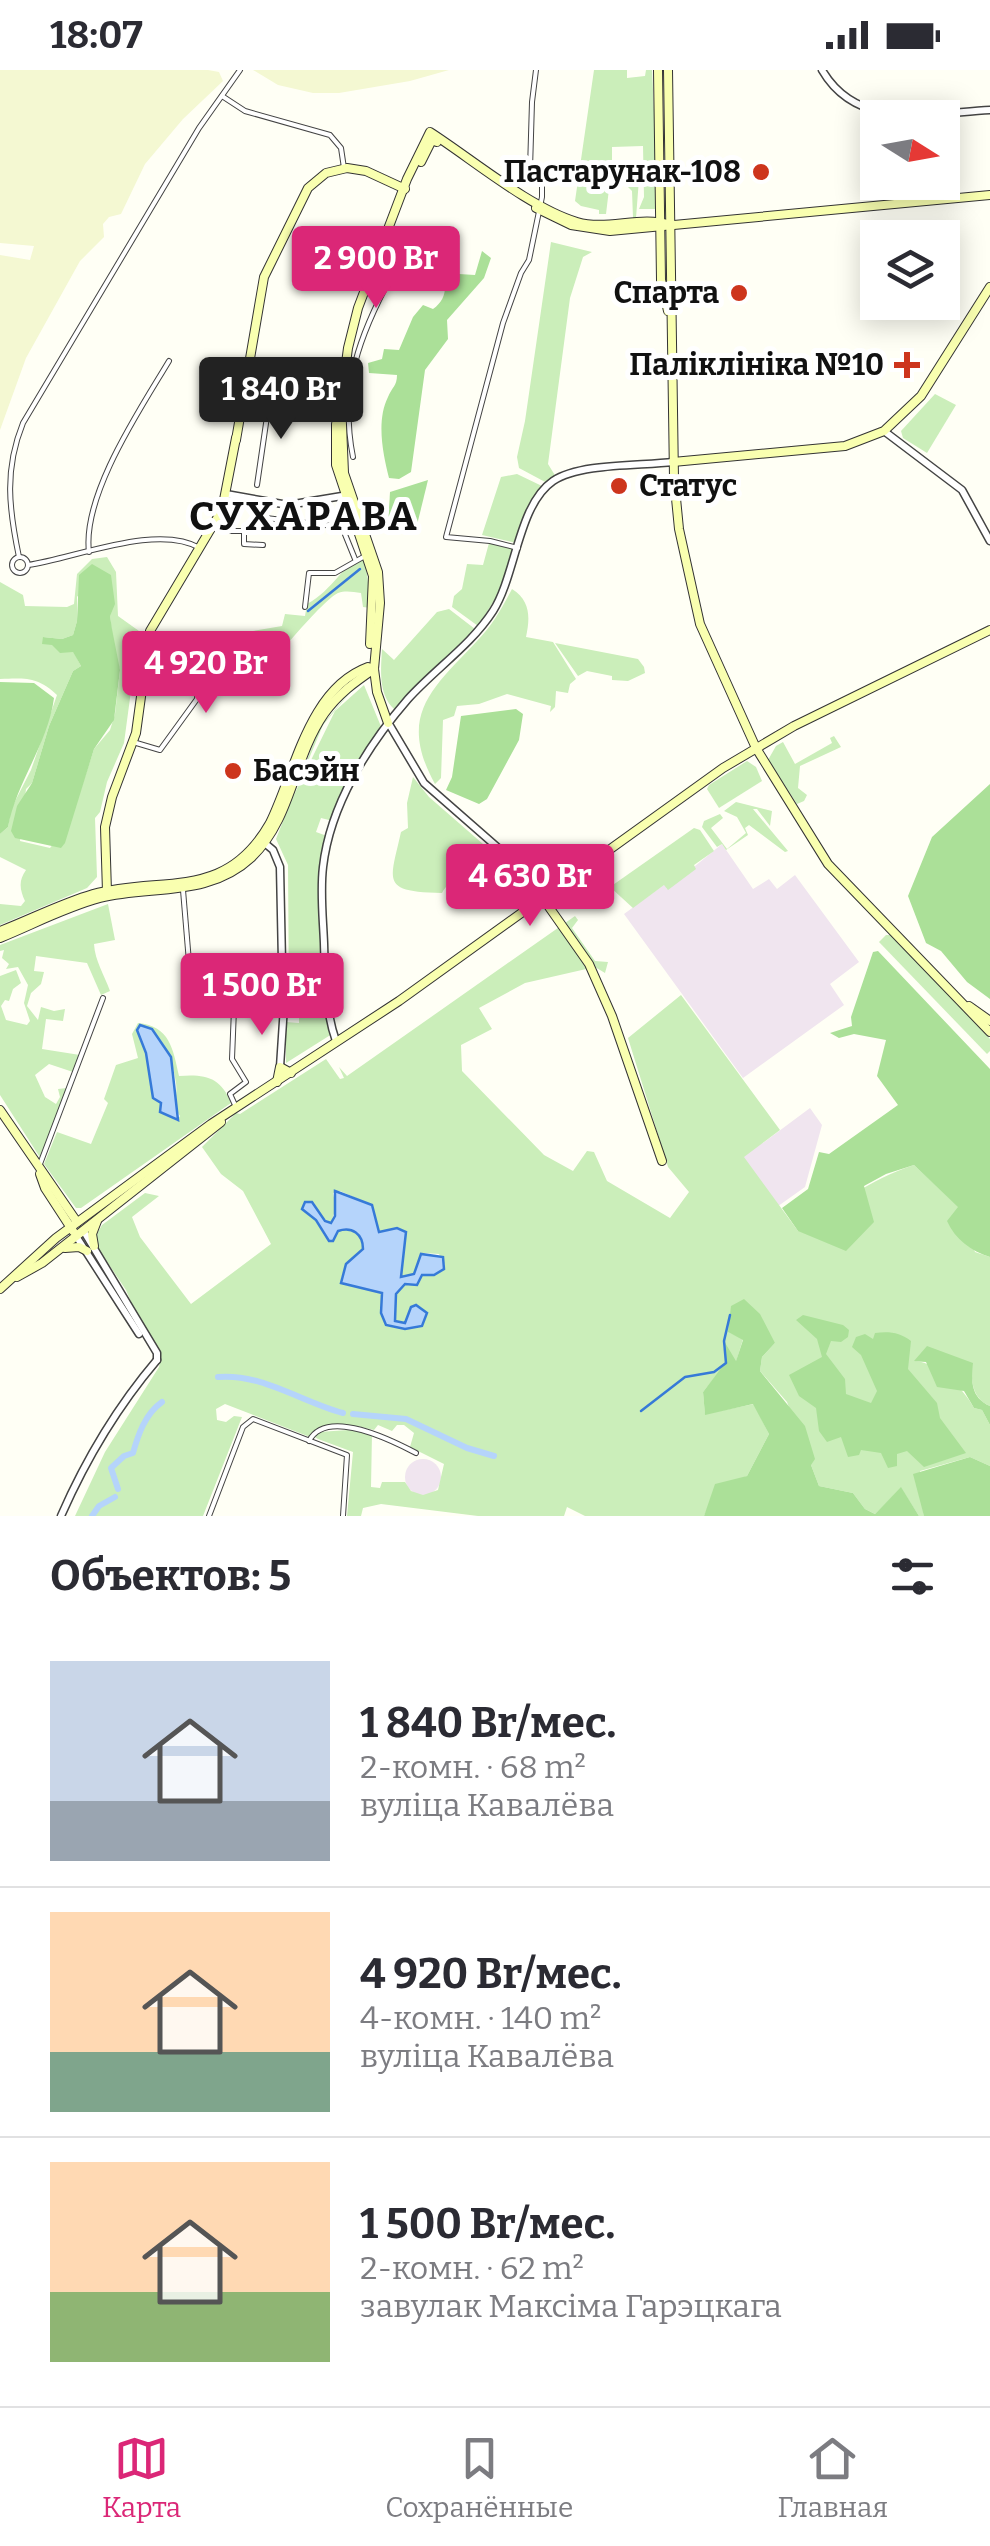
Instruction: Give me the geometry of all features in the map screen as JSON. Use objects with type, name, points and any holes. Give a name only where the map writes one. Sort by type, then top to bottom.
[{"type":"main road","points":[[658,70],[672,325],[673,462],[679,529],[700,624],[762,760],[828,864],[990,1032]]},
{"type":"main road","points":[[664,225],[668,70]]},
{"type":"main road","points":[[388,723],[381,715],[370,673],[374,591],[368,555],[348,495],[341,450],[351,330],[405,189],[430,138],[571,225],[664,225],[990,195]]},
{"type":"main road","points":[[108,894],[105,827],[112,797],[134,742],[150,632],[214,526],[226,494],[268,268],[308,188],[326,173],[344,168],[366,171],[405,189]]},
{"type":"main road","points":[[673,462],[845,446],[884,431],[921,396],[990,286]]},
{"type":"main road","points":[[246,389],[345,405]]},
{"type":"main road","points":[[348,495],[374,552],[380,581],[370,673],[388,723]]},
{"type":"main road","points":[[0,1292],[56,1238],[76,1228],[234,1110],[399,1000],[746,754],[990,630]]},
{"type":"main road","points":[[108,894],[183,890],[226,875],[248,860],[281,813],[320,721],[355,680],[370,673]]},
{"type":"main road","points":[[0,934],[108,894],[208,878],[238,862],[262,841],[315,718],[340,687],[370,673]]},
{"type":"main road","points":[[384,711],[396,713]]},
{"type":"main road","points":[[746,754],[756,754],[762,760]]},
{"type":"main road","points":[[542,897],[589,964],[612,1016],[662,1161]]},
{"type":"main road","points":[[962,1000],[990,1020]]},
{"type":"main road","points":[[280,1068],[291,1072]]},
{"type":"main road","points":[[277,1082],[280,1068]]},
{"type":"main road","points":[[0,1110],[37,1168],[45,1188],[76,1228]]},
{"type":"main road","points":[[63,1209],[79,1213],[101,1210]]},
{"type":"main road","points":[[56,1238],[62,1226],[63,1209]]},
{"type":"main road","points":[[0,1292],[18,1275],[56,1251],[72,1246],[90,1249],[101,1210]]},
{"type":"main road","points":[[56,1251],[76,1228]]},
{"type":"street","points":[[28,564],[20,557],[8,498],[14,445],[23,423],[129,243],[240,70]]},
{"type":"street","points":[[519,548],[487,540],[446,537],[504,323],[522,270],[530,260],[543,189],[530,169],[536,70]]},
{"type":"street","points":[[822,70],[845,96],[885,115],[990,110]]},
{"type":"street","points":[[222,96],[245,111],[330,135],[341,148],[344,168]]},
{"type":"street","points":[[382,247],[392,252],[404,250],[409,238],[426,242],[441,253]]},
{"type":"street","points":[[378,302],[392,252]]},
{"type":"street","points":[[352,457],[345,405],[360,339],[392,275]]},
{"type":"street","points":[[89,552],[97,503],[117,446],[169,361]]},
{"type":"street","points":[[257,485],[270,393]]},
{"type":"street","points":[[884,431],[962,490],[990,540]]},
{"type":"street","points":[[336,1041],[324,970],[321,894],[325,854],[354,776],[396,713],[487,619],[501,597],[533,504],[554,481],[584,470],[673,462]]},
{"type":"street","points":[[226,494],[288,506],[348,495]]},
{"type":"street","points":[[266,518],[342,527],[355,559]]},
{"type":"street","points":[[214,526],[223,531],[244,531],[244,544],[263,546]]},
{"type":"street","points":[[28,564],[129,540],[183,541],[200,548]]},
{"type":"street","points":[[305,607],[309,573],[337,573],[355,559],[368,555]]},
{"type":"street","points":[[20,557],[12,564],[17,572],[24,573],[28,564]]},
{"type":"street","points":[[134,742],[158,750],[197,699],[199,677]]},
{"type":"street","points":[[388,723],[434,794],[520,868],[542,897]]},
{"type":"street","points":[[381,733],[395,736]]},
{"type":"street","points":[[262,841],[279,860],[286,989],[280,1068]]},
{"type":"street","points":[[183,890],[191,986]]},
{"type":"street","points":[[37,1168],[103,998]]},
{"type":"street","points":[[234,1009],[232,1059],[246,1082],[230,1094],[234,1110]]},
{"type":"street","points":[[61,1516],[115,1414],[157,1360],[76,1228]]},
{"type":"street","points":[[209,1516],[245,1424],[252,1419],[344,1453],[348,1459],[343,1516]]},
{"type":"street","points":[[309,1441],[322,1429],[359,1428],[416,1452]]},
{"type":"shaded area","points":[[722,844],[753,889],[769,879],[777,889],[795,875],[859,962],[830,984],[844,1005],[743,1078],[624,914],[665,884],[667,889]]},
{"type":"shaded area","points":[[810,1108],[822,1125],[805,1187],[753,1224],[680,1158],[763,1143]]},
{"type":"shaded area","points":[[423,1459],[436,1464],[441,1477],[436,1490],[423,1495],[410,1490],[405,1477],[410,1464]]},
{"type":"green space","points":[[0,70],[208,70],[219,72],[223,81],[183,119],[145,164],[121,214],[109,217],[103,224],[104,237],[80,261],[26,358],[0,430],[0,255],[30,260],[34,246],[0,243]]},
{"type":"green space","points":[[253,70],[449,70],[410,81],[339,93],[313,93],[278,85]]},
{"type":"green space","points":[[594,70],[627,70],[627,78],[645,76],[646,70],[652,70],[659,209],[639,209],[644,197],[643,146],[612,147],[612,176],[639,179],[636,218],[632,191],[624,183],[613,184],[613,189],[609,189],[606,214],[575,201]]},
{"type":"green space","points":[[551,242],[592,252],[583,257],[570,298],[548,464],[556,477],[547,483],[519,468],[517,457]]},
{"type":"green space","points":[[482,251],[491,258],[484,278],[447,320],[448,339],[425,370],[411,472],[399,479],[389,478],[381,427],[384,406],[397,375],[369,373],[368,363],[382,359],[384,349],[399,350],[413,317],[423,305],[433,309],[441,302],[445,288],[443,273],[475,275]]},
{"type":"green space","points":[[935,394],[956,405],[927,453],[903,438],[901,431]]},
{"type":"green space","points":[[517,474],[542,486],[516,543],[482,535],[501,477]]},
{"type":"green space","points":[[428,480],[417,525],[388,527],[390,492]]},
{"type":"green space","points":[[489,543],[513,549],[504,585],[478,626],[452,607],[454,596],[462,589],[467,564],[483,565]]},
{"type":"green space","points":[[107,557],[116,572],[118,616],[139,631],[124,743],[95,818],[97,877],[87,888],[0,925],[0,904],[21,906],[25,901],[21,886],[26,870],[0,857],[0,834],[8,827],[11,809],[31,770],[57,695],[31,680],[0,679],[0,582],[23,595],[25,606],[67,607],[74,604],[77,574],[92,559]],"holes":[[[77,596],[110,616],[120,670],[110,730],[94,749],[70,823],[50,848],[20,841],[26,789],[32,783],[49,726],[73,671],[81,666],[73,651],[56,647],[43,637],[62,639],[73,635]]]},
{"type":"green space","points":[[365,557],[371,608],[363,607],[361,593],[338,593],[296,634],[259,682],[258,655],[236,659],[238,682],[200,679],[194,659],[209,658],[211,648],[221,649],[222,644],[253,635],[253,631],[282,626],[285,614],[305,616],[307,604]]},
{"type":"green space","points":[[92,564],[111,575],[115,604],[110,616],[120,670],[114,720],[94,749],[61,848],[15,838],[11,831],[17,806],[32,783],[49,726],[73,671],[81,666],[73,652],[60,653],[52,645],[42,644],[43,637],[62,639],[73,635],[79,575]]},
{"type":"green space","points":[[512,589],[528,610],[526,637],[553,642],[576,679],[568,693],[556,691],[555,707],[550,712],[551,706],[507,694],[479,704],[457,706],[454,716],[443,720],[441,778],[435,784],[419,739],[425,705],[446,674],[487,629]]},
{"type":"green space","points":[[449,609],[475,629],[394,709],[383,689],[382,649],[394,660],[437,612]]},
{"type":"green space","points":[[555,643],[638,659],[645,673],[628,681],[587,671],[578,676]]},
{"type":"green space","points":[[0,682],[34,683],[54,698],[8,827],[0,834]]},
{"type":"green space","points":[[358,683],[323,725],[293,797],[335,711],[364,685],[382,729],[333,821],[321,818],[316,832],[327,836],[321,866],[325,997],[305,1005],[289,1004],[288,865],[276,839],[320,727]]},
{"type":"green space","points":[[516,709],[523,714],[519,740],[487,799],[479,804],[446,790],[452,777],[461,716]]},
{"type":"green space","points":[[834,736],[841,747],[800,766],[798,788],[807,795],[797,804],[768,760],[783,742],[795,764],[832,743],[830,738]]},
{"type":"green space","points":[[747,761],[756,767],[762,781],[719,808],[707,789],[709,785]]},
{"type":"green space","points":[[413,777],[429,797],[513,870],[492,856],[482,867],[459,875],[442,893],[399,886],[394,881],[394,862],[401,832],[408,828],[407,803]]},
{"type":"green space","points":[[990,784],[990,999],[967,982],[941,951],[926,943],[908,896],[932,837]]},
{"type":"green space","points":[[736,802],[772,811],[770,826],[753,809],[788,851],[749,825],[745,828],[748,835],[726,850],[722,844],[717,847],[702,827],[704,821],[720,814],[723,818],[711,828],[727,849],[746,833],[737,817],[724,811]]},
{"type":"green space","points":[[694,828],[700,830],[714,851],[668,890],[664,885],[633,908],[610,887]]},
{"type":"green space","points":[[108,904],[115,940],[94,944],[110,991],[101,995],[87,963],[36,956],[34,971],[44,972],[27,1006],[38,1020],[41,1007],[65,1009],[63,1021],[46,1019],[42,1049],[80,1055],[73,1072],[49,1064],[35,1075],[45,1097],[56,1104],[60,1097],[58,1089],[67,1088],[41,1159],[0,1095],[0,976],[16,970],[21,983],[1,1006],[6,1020],[27,1025],[30,1021],[24,1003],[28,985],[18,967],[6,969],[9,964],[2,958],[4,950],[0,951],[0,945]]},
{"type":"green space","points":[[575,916],[578,920],[572,928],[595,961],[608,962],[605,973],[595,967],[525,983],[479,1008],[492,1029],[461,1045],[462,1071],[544,1155],[573,1171],[587,1151],[594,1152],[607,1181],[670,1218],[689,1192],[668,1167],[628,1038],[681,995],[780,1130],[744,1157],[798,1231],[868,1185],[914,1165],[959,1207],[975,1252],[990,1257],[990,1406],[974,1388],[972,1363],[916,1361],[942,1372],[974,1408],[982,1410],[990,1425],[990,1466],[970,1457],[920,1471],[924,1516],[919,1516],[901,1488],[875,1514],[865,1509],[853,1493],[819,1486],[787,1402],[760,1371],[762,1357],[775,1343],[728,1332],[743,1339],[736,1362],[723,1343],[726,1363],[703,1392],[705,1414],[754,1404],[769,1434],[747,1476],[715,1491],[704,1516],[585,1516],[567,1507],[564,1516],[478,1516],[381,1504],[363,1508],[361,1516],[347,1516],[353,1452],[318,1439],[315,1437],[319,1432],[372,1433],[371,1487],[380,1488],[382,1482],[405,1482],[411,1491],[423,1495],[438,1490],[444,1464],[410,1447],[414,1433],[404,1425],[397,1425],[392,1431],[378,1425],[374,1430],[357,1426],[320,1428],[310,1437],[225,1404],[216,1409],[217,1420],[226,1422],[234,1416],[242,1417],[203,1516],[75,1516],[105,1452],[159,1367],[161,1356],[144,1333],[126,1290],[95,1244],[102,1225],[145,1193],[159,1196],[132,1217],[140,1237],[191,1304],[271,1244],[243,1191],[221,1174],[202,1147],[236,1113],[326,1059],[340,1079],[344,1078],[339,1067],[347,1076]],"holes":[[[340,1191],[372,1205],[379,1232],[391,1229],[406,1236],[400,1276],[410,1278],[424,1253],[439,1254],[445,1265],[436,1274],[422,1275],[417,1285],[405,1284],[396,1294],[395,1321],[405,1323],[411,1307],[416,1305],[427,1313],[422,1326],[404,1329],[386,1325],[382,1293],[346,1285],[341,1279],[346,1264],[363,1249],[358,1235],[338,1231],[333,1241],[303,1211],[314,1203],[331,1223],[336,1207],[333,1193]]]},
{"type":"green space","points":[[892,935],[975,1020],[990,1039],[987,1054],[879,942]]},
{"type":"green space","points":[[878,951],[990,1069],[990,1257],[970,1248],[954,1233],[947,1221],[958,1207],[914,1165],[864,1186],[874,1222],[846,1251],[798,1231],[782,1208],[808,1189],[819,1152],[829,1154],[898,1105],[877,1076],[886,1040],[854,1034],[839,1038],[830,1033],[852,1026],[851,1017],[873,952]]},
{"type":"green space","points":[[325,1003],[332,1034],[286,1063],[286,1022],[299,1023],[299,1013],[291,1009]]},
{"type":"green space","points":[[138,1023],[157,1029],[172,1048],[179,1076],[211,1079],[231,1103],[76,1208],[44,1164],[57,1132],[91,1144],[108,1103],[104,1099],[116,1065],[138,1058],[132,1034]],"holes":[[[142,1025],[162,1042],[173,1066],[180,1116],[177,1121],[160,1112],[161,1102],[153,1098],[146,1053],[137,1030]]]},
{"type":"green space","points":[[744,1299],[760,1314],[775,1343],[762,1357],[760,1371],[805,1426],[815,1459],[811,1465],[819,1486],[853,1493],[865,1509],[875,1514],[901,1487],[919,1516],[704,1516],[715,1484],[747,1476],[769,1434],[753,1404],[705,1415],[703,1392],[725,1363],[724,1341],[736,1361],[743,1340],[728,1332],[731,1306]]},
{"type":"green space","points":[[803,1315],[849,1330],[848,1337],[841,1342],[831,1341],[826,1354],[845,1379],[846,1394],[871,1403],[877,1391],[861,1355],[852,1347],[856,1337],[865,1334],[873,1339],[875,1333],[889,1332],[911,1341],[908,1369],[937,1403],[940,1418],[966,1453],[924,1467],[907,1451],[897,1454],[897,1466],[888,1468],[881,1453],[861,1450],[859,1455],[848,1457],[841,1437],[827,1442],[819,1431],[816,1408],[799,1396],[789,1375],[822,1357],[817,1339],[796,1320]]},
{"type":"green space","points":[[927,1346],[973,1363],[974,1388],[990,1406],[990,1425],[964,1391],[937,1387],[926,1362],[914,1361]]},
{"type":"green space","points":[[970,1457],[990,1466],[990,1516],[924,1516],[913,1474]]},
{"type":"water","points":[[140,1025],[152,1029],[171,1057],[178,1120],[160,1112],[161,1103],[153,1098],[146,1053],[137,1030]]},
{"type":"water","points":[[335,1191],[372,1205],[379,1232],[397,1228],[406,1232],[401,1277],[414,1274],[421,1254],[443,1257],[444,1269],[434,1275],[422,1275],[417,1285],[405,1284],[396,1294],[395,1321],[405,1323],[411,1307],[416,1305],[427,1313],[422,1326],[405,1329],[386,1325],[381,1313],[382,1293],[341,1283],[346,1264],[363,1249],[359,1235],[338,1231],[329,1241],[316,1220],[302,1209],[305,1202],[312,1202],[325,1221],[331,1223],[335,1216]]},
{"type":"waterway","points":[[308,611],[360,569]]},
{"type":"waterway","points":[[641,1411],[685,1377],[714,1372],[726,1363],[724,1341],[730,1315]]},
{"type":"waterway","points":[[218,1377],[250,1379],[343,1413]]},
{"type":"waterway","points":[[118,1489],[111,1468],[133,1453],[147,1419],[162,1402]]},
{"type":"waterway","points":[[353,1414],[406,1419],[467,1448],[494,1456]]},
{"type":"waterway","points":[[92,1516],[99,1506],[115,1497]]},
{"type":"place","name":"Пастарунак-108","points":[[761,172]]},
{"type":"place","name":"Спарта","points":[[739,293]]},
{"type":"place","name":"Паліклініка №10","points":[[907,365]]},
{"type":"place","name":"Статус","points":[[619,486]]},
{"type":"place","name":"Басэйн","points":[[233,771]]},
{"type":"district","name":"СУХАРАВА","points":[[304,516]]}]
